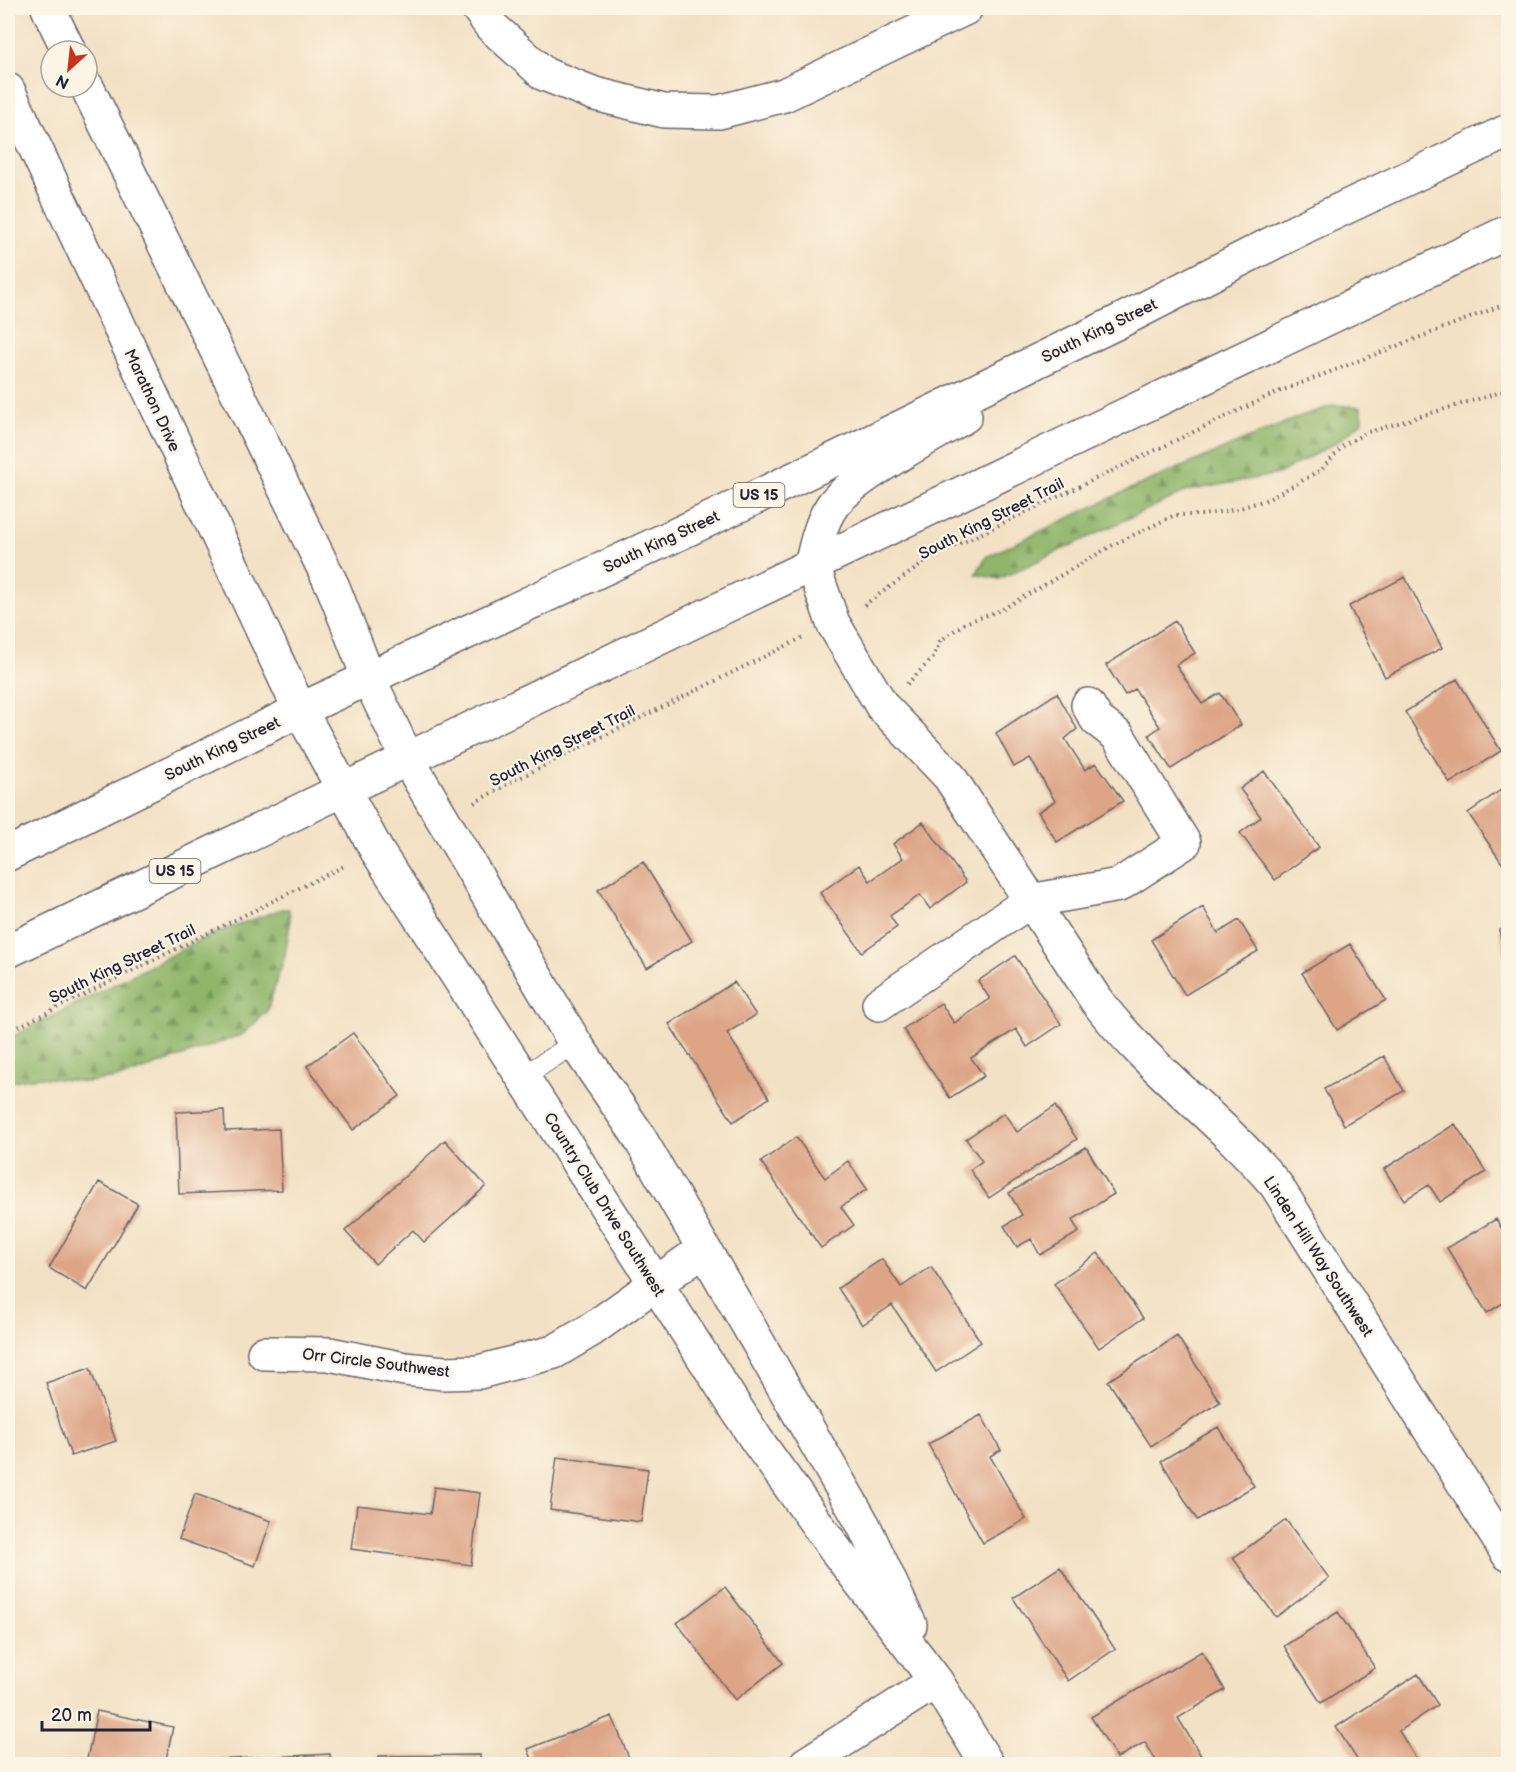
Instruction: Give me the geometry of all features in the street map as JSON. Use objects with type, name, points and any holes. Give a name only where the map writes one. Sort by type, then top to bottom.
[{"type":"main road","points":[[48,8],[63,39]]},
{"type":"main road","points":[[478,8],[491,26],[544,74],[595,94],[664,111],[719,112],[784,95],[966,8]]},
{"type":"main road","name":"Marathon Drive","points":[[8,90],[300,710]]},
{"type":"main road","points":[[93,99],[333,587],[369,679]]},
{"type":"main road","name":"South King Street","points":[[8,855],[300,710],[742,504],[1120,321],[1308,225],[1509,131]]},
{"type":"main road","name":"US 15","points":[[8,951],[408,760],[812,562],[1509,232]]},
{"type":"main road","points":[[812,562],[824,522],[832,506],[849,488],[1120,321]]},
{"type":"main road","name":"Linden Hill Way Southwest","points":[[812,562],[832,623],[882,706],[949,776],[1030,902],[1122,1035],[1149,1063],[1245,1148],[1276,1185],[1509,1554]]},
{"type":"main road","name":"Country Club Drive Southwest","points":[[369,679],[408,760],[576,1042],[636,1132],[864,1526],[936,1681]]},
{"type":"main road","points":[[879,1004],[1030,902],[1119,885],[1184,843],[1118,736],[1098,720],[1088,705]]},
{"type":"main road","name":"Country Club Drive Southwest","points":[[300,710],[383,860],[525,1076],[756,1439],[835,1549],[936,1681],[987,1764]]},
{"type":"main road","name":"Orr Circle Southwest","points":[[264,1353],[329,1354],[405,1369],[444,1373],[479,1372],[554,1352],[591,1330],[704,1249]]},
{"type":"main road","points":[[806,1764],[936,1681]]},
{"type":"lane","points":[[525,1076],[576,1042]]},
{"type":"path","name":"South King Street Trail","points":[[469,806],[511,782],[832,623],[858,609],[934,556],[1273,394],[1509,303]]},
{"type":"path","points":[[882,706],[933,658],[940,641],[964,623],[1001,610],[1047,581],[1144,529],[1175,515],[1203,515],[1237,509],[1269,499],[1321,470],[1344,446],[1365,433],[1509,390]]},
{"type":"path","name":"South King Street Trail","points":[[8,1032],[344,866]]},
{"type":"green space","points":[[1335,405],[1361,407],[1362,422],[1337,442],[1278,474],[1187,491],[999,579],[976,574],[986,557],[1128,490],[1301,416]]},
{"type":"green space","points":[[282,909],[289,909],[290,924],[285,955],[267,1011],[243,1034],[124,1077],[86,1082],[38,1077],[8,1082],[8,1039],[210,935]]},
{"type":"building","points":[[1405,577],[1442,648],[1385,677],[1349,606]]},
{"type":"building","points":[[1175,621],[1195,653],[1176,665],[1202,704],[1220,693],[1241,725],[1171,769],[1149,735],[1160,727],[1135,689],[1125,695],[1106,665]]},
{"type":"building","points":[[1457,679],[1501,751],[1450,783],[1405,712]]},
{"type":"building","points":[[1057,693],[1077,729],[1065,739],[1085,770],[1096,763],[1123,801],[1057,842],[1038,812],[1055,801],[1030,758],[1014,767],[996,733]]},
{"type":"building","points":[[1264,771],[1319,847],[1275,880],[1240,833],[1261,817],[1240,789]]},
{"type":"building","points":[[1508,785],[1508,872],[1468,813]]},
{"type":"building","points":[[923,822],[966,882],[930,909],[920,895],[890,916],[897,927],[862,952],[820,893],[859,865],[870,881],[903,858],[893,844]]},
{"type":"building","points":[[643,862],[692,941],[647,968],[598,890]]},
{"type":"building","points":[[1203,907],[1218,933],[1239,920],[1258,951],[1185,995],[1151,940]]},
{"type":"building","points":[[1508,928],[1508,968],[1499,930]]},
{"type":"building","points":[[1350,944],[1386,1000],[1337,1030],[1302,973]]},
{"type":"building","points":[[1015,956],[1061,1024],[1027,1047],[1016,1029],[971,1058],[984,1076],[950,1098],[903,1029],[941,1003],[954,1023],[990,999],[978,981]]},
{"type":"building","points":[[734,982],[756,1015],[727,1033],[769,1098],[733,1122],[669,1024]]},
{"type":"building","points":[[353,1033],[400,1096],[353,1130],[307,1066]]},
{"type":"building","points":[[1384,1056],[1404,1091],[1344,1125],[1324,1089]]},
{"type":"building","points":[[1055,1106],[1077,1139],[989,1198],[970,1170],[982,1161],[966,1139],[1004,1113],[1017,1132]]},
{"type":"building","points":[[224,1110],[225,1131],[279,1129],[282,1190],[179,1194],[176,1112]]},
{"type":"building","points":[[1455,1124],[1486,1172],[1440,1202],[1429,1185],[1404,1200],[1384,1169]]},
{"type":"building","points":[[796,1137],[825,1178],[848,1161],[867,1189],[841,1207],[854,1225],[821,1248],[761,1162]]},
{"type":"building","points":[[445,1140],[486,1186],[424,1242],[413,1230],[375,1264],[345,1231]]},
{"type":"building","points":[[1086,1147],[1114,1194],[1072,1220],[1079,1232],[1040,1255],[1031,1239],[1017,1247],[1004,1226],[1022,1215],[1009,1193]]},
{"type":"building","points":[[99,1182],[138,1204],[87,1291],[49,1268]]},
{"type":"building","points":[[1496,1219],[1508,1239],[1508,1300],[1487,1313],[1447,1248]]},
{"type":"building","points":[[1098,1253],[1143,1318],[1099,1348],[1054,1284]]},
{"type":"building","points":[[882,1259],[901,1287],[931,1267],[981,1342],[936,1372],[892,1305],[862,1325],[838,1288]]},
{"type":"building","points":[[1177,1336],[1220,1402],[1151,1446],[1108,1381]]},
{"type":"building","points":[[90,1368],[116,1441],[71,1456],[46,1383]]},
{"type":"building","points":[[981,1415],[1001,1450],[990,1456],[1026,1519],[983,1543],[928,1444]]},
{"type":"building","points":[[1218,1427],[1254,1486],[1197,1520],[1161,1461]]},
{"type":"building","points":[[557,1457],[648,1469],[641,1522],[550,1510]]},
{"type":"building","points":[[434,1487],[480,1493],[471,1565],[351,1549],[357,1505],[430,1514]]},
{"type":"building","points":[[195,1494],[271,1521],[255,1566],[179,1539]]},
{"type":"building","points":[[1286,1520],[1329,1578],[1276,1617],[1233,1558]]},
{"type":"building","points":[[1060,1567],[1115,1649],[1068,1681],[1013,1598]]},
{"type":"building","points":[[725,1587],[783,1663],[735,1700],[677,1623]]},
{"type":"building","points":[[1338,1612],[1375,1668],[1321,1703],[1284,1646]]},
{"type":"building","points":[[1202,1651],[1225,1690],[1178,1718],[1206,1764],[1158,1764],[1145,1742],[1117,1758],[1091,1717]]},
{"type":"building","points":[[1418,1674],[1438,1705],[1399,1731],[1419,1763],[1360,1764],[1336,1727]]},
{"type":"building","points":[[97,1711],[173,1727],[165,1764],[86,1764]]},
{"type":"building","points":[[612,1716],[629,1758],[612,1764],[534,1764],[528,1749]]},
{"type":"building","points":[[330,1754],[331,1764],[216,1764],[216,1760]]},
{"type":"building","points":[[480,1755],[480,1764],[379,1764],[379,1756]]}]
